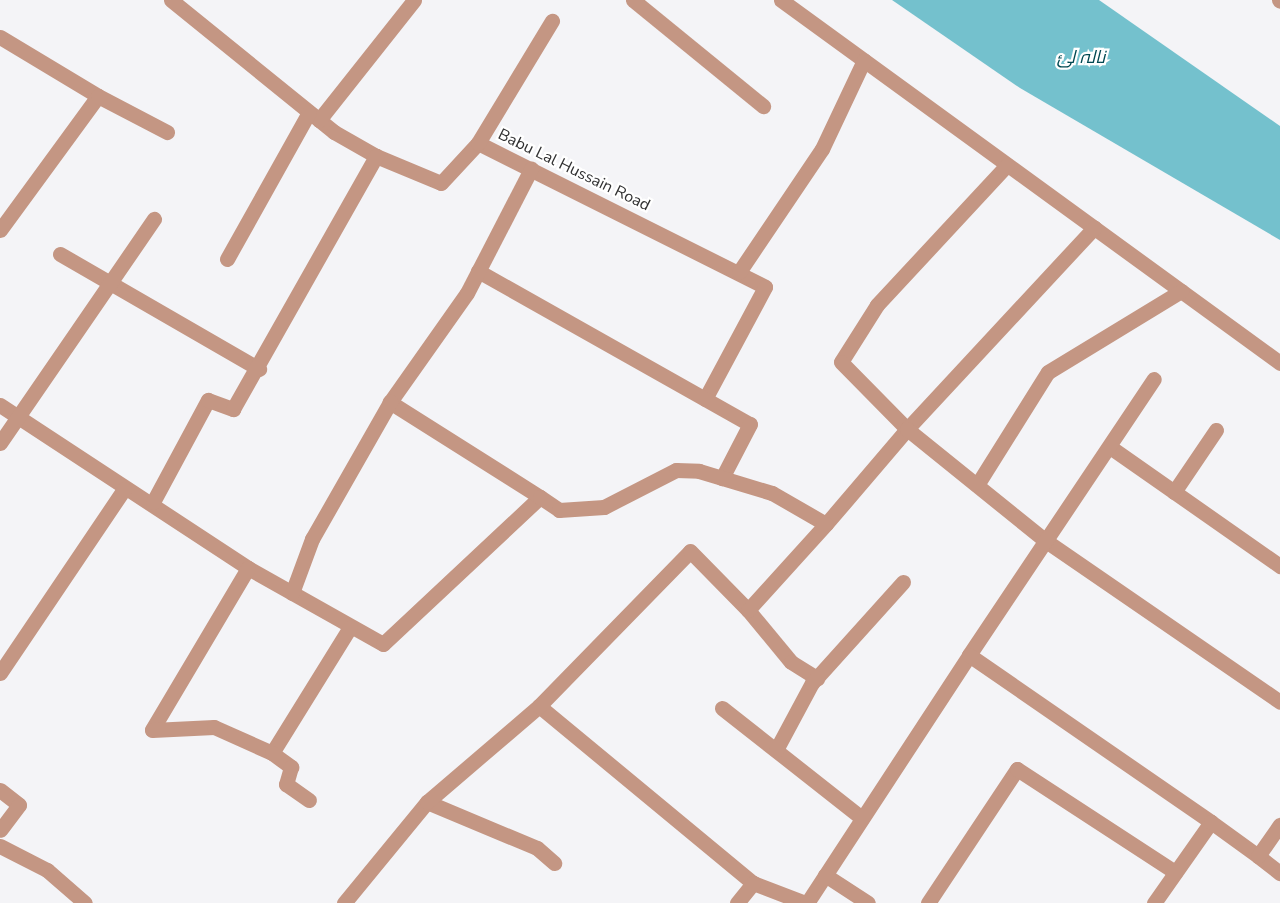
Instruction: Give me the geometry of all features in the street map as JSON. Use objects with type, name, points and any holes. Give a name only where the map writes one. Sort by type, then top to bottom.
[{"type":"street","points":[[227,259],[314,116],[414,0]]},
{"type":"street","points":[[633,0],[763,106]]},
{"type":"street","points":[[781,0],[1280,363]]},
{"type":"street","name":"Babu Lal Hussain Road","points":[[176,2],[314,116],[376,156],[441,183],[478,143],[765,287],[705,399]]},
{"type":"street","points":[[478,143],[552,21]]},
{"type":"street","points":[[0,37],[98,96],[167,132]]},
{"type":"street","points":[[739,272],[822,149],[864,60]]},
{"type":"street","points":[[0,230],[98,96]]},
{"type":"street","points":[[153,502],[208,400],[233,409],[259,369],[376,156]]},
{"type":"street","points":[[1007,165],[877,306],[841,362],[907,429],[1046,541],[1280,702]]},
{"type":"street","points":[[292,593],[312,539],[390,402],[478,271],[531,169]]},
{"type":"street","points":[[0,443],[154,219]]},
{"type":"street","points":[[748,610],[826,524],[907,429],[1094,228]]},
{"type":"street","points":[[60,254],[259,369]]},
{"type":"street","points":[[478,271],[750,424],[722,478]]},
{"type":"street","points":[[977,485],[1048,372],[1181,291]]},
{"type":"street","points":[[539,706],[753,883],[806,903],[1154,379]]},
{"type":"street","points":[[390,402],[559,510],[604,507],[676,470],[722,478],[772,494],[826,524]]},
{"type":"street","points":[[0,405],[124,489],[153,502],[248,568],[383,644],[540,497]]},
{"type":"street","points":[[1174,492],[1216,430]]},
{"type":"street","points":[[1110,447],[1280,566]]},
{"type":"street","points":[[0,673],[124,489]]},
{"type":"street","points":[[345,903],[427,802],[539,706],[690,551],[748,610],[791,662],[817,678]]},
{"type":"street","points":[[248,568],[152,730],[214,727],[272,753],[291,767],[286,784],[309,800]]},
{"type":"street","points":[[776,750],[817,678],[903,582]]},
{"type":"street","points":[[272,753],[350,627]]},
{"type":"street","points":[[969,655],[1211,822],[1280,873]]},
{"type":"street","points":[[722,708],[862,818]]},
{"type":"street","points":[[928,903],[1017,769],[1175,873]]},
{"type":"street","points":[[0,790],[19,804],[0,830]]},
{"type":"street","points":[[427,802],[537,848],[554,863]]},
{"type":"street","points":[[1154,903],[1211,822]]},
{"type":"street","points":[[1258,856],[1280,825]]},
{"type":"street","points":[[0,846],[47,870],[85,903]]},
{"type":"street","points":[[825,875],[868,903]]},
{"type":"street","points":[[736,903],[753,883]]},
{"type":"water","name":"نالہ لئ","points":[[892,0],[1099,0],[1280,126],[1280,240],[1020,88]]}]
